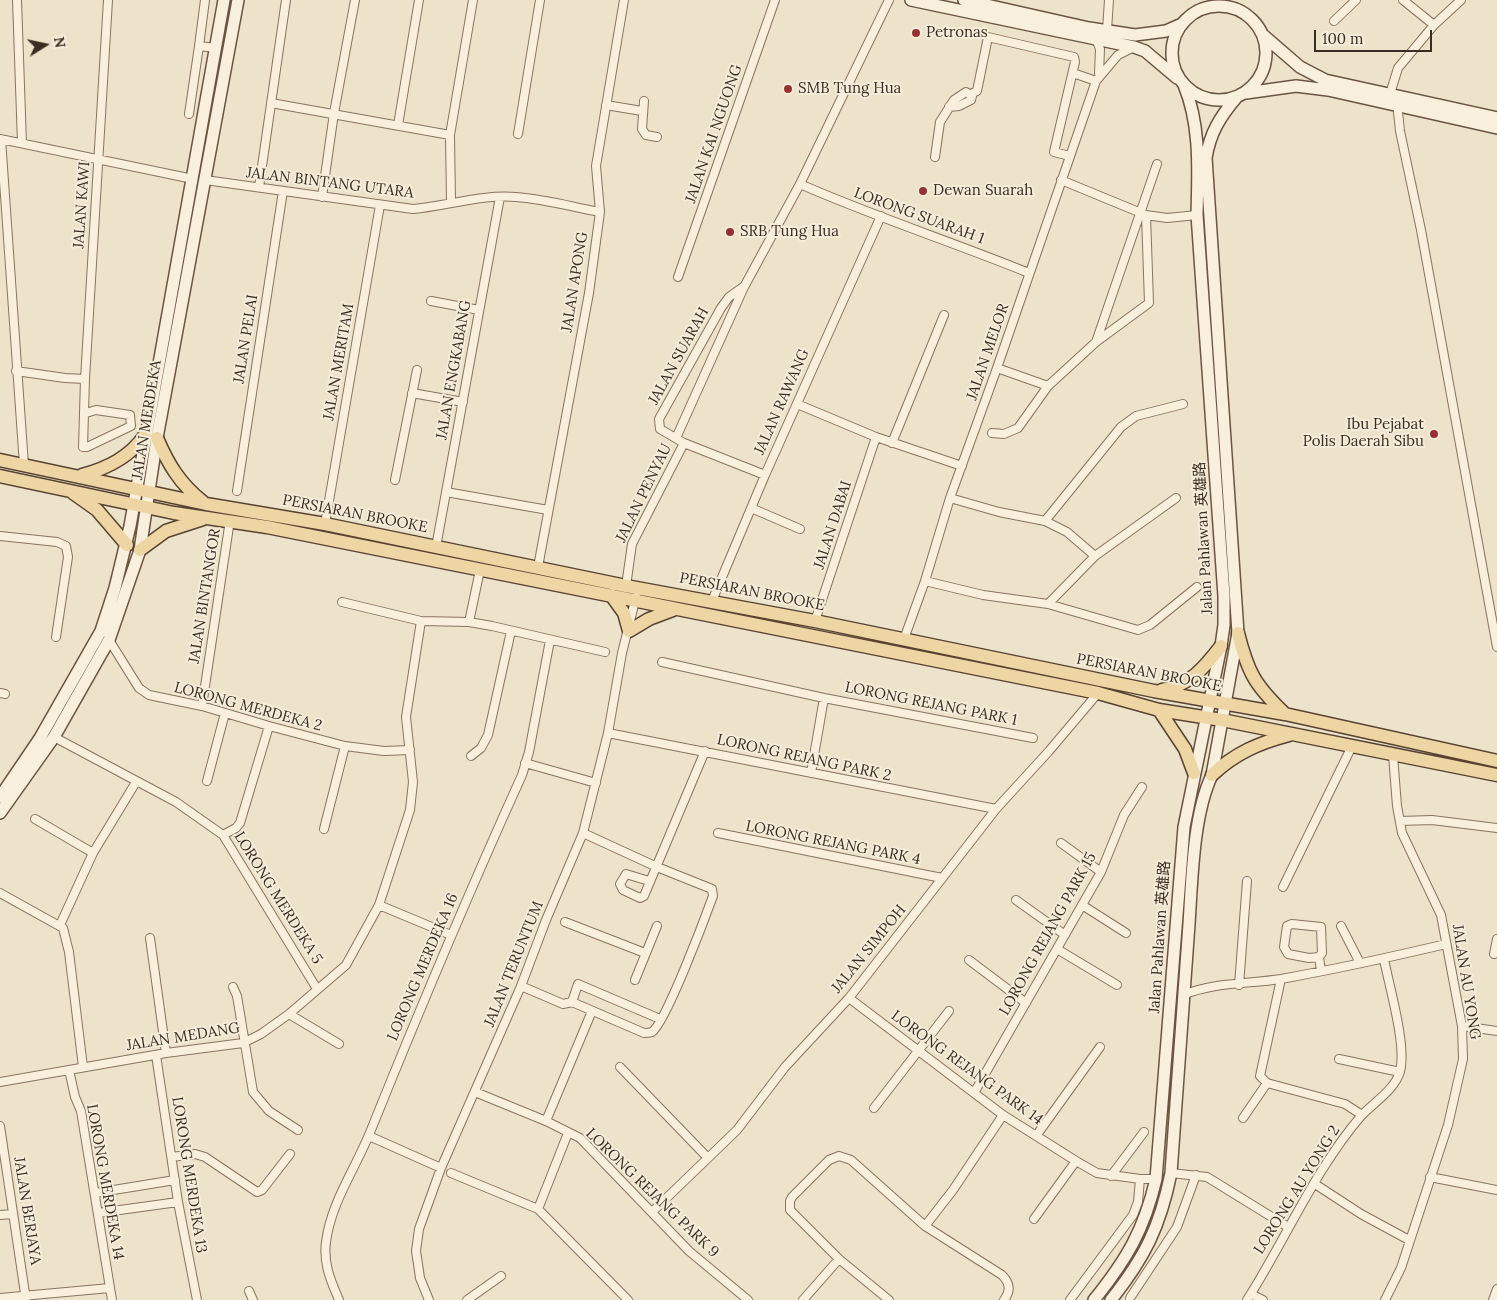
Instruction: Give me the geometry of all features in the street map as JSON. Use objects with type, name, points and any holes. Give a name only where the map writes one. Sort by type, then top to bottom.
[{"type":"main road","name":"JALAN MERDEKA","points":[[199,179],[224,0]]},
{"type":"main road","name":"JALAN MERDEKA","points":[[0,797],[40,738],[101,631],[108,614],[127,544],[136,489],[151,436],[199,179],[238,0]]},
{"type":"main road","points":[[911,0],[1134,46],[1145,51],[1195,94],[1208,99],[1222,101],[1296,86],[1395,99],[1497,118]]},
{"type":"main road","points":[[969,0],[1135,36],[1166,30],[1182,24]]},
{"type":"main road","points":[[1182,83],[1174,67],[1172,52],[1174,37],[1182,24],[1197,11],[1204,0]]},
{"type":"main road","points":[[1242,0],[1263,35],[1300,67],[1325,80],[1497,128]]},
{"type":"main road","points":[[1197,11],[1211,6],[1226,6],[1240,10],[1252,18]]},
{"type":"main road","points":[[1240,96],[1255,85],[1264,67],[1266,48],[1263,35]]},
{"type":"main road","name":"Jalan Pahlawan 英雄路","points":[[1094,1300],[1118,1270],[1144,1222],[1156,1178],[1184,827],[1194,773],[1208,718],[1224,625],[1224,596],[1197,215],[1198,162],[1191,102],[1182,83]]},
{"type":"main road","name":"Jalan Pahlawan 英雄路","points":[[1111,1300],[1155,1233],[1164,1209],[1171,1174],[1185,973],[1201,806],[1204,792],[1212,775],[1238,633],[1206,158],[1210,136],[1219,119],[1240,96]]},
{"type":"main road","name":"JALAN MERDEKA","points":[[0,812],[54,737],[109,640],[140,550],[150,492],[151,436]]},
{"type":"main road","points":[[79,475],[96,471],[127,456],[151,436],[184,486],[206,504]]},
{"type":"main road","name":"PERSIARAN BROOKE","points":[[0,460],[79,475],[206,504],[325,524],[538,567],[633,591],[712,601],[815,620],[1154,691],[1285,714],[1497,762]]},
{"type":"main road","name":"PERSIARAN BROOKE","points":[[0,476],[148,507],[230,520],[611,595],[633,591],[678,610],[1098,693],[1159,710],[1222,720],[1497,776]]},
{"type":"main road","points":[[68,490],[97,510],[127,544]]},
{"type":"main road","points":[[140,550],[166,531],[208,518]]},
{"type":"main road","points":[[611,595],[624,613],[629,631],[665,612],[678,610]]},
{"type":"main road","points":[[1238,633],[1250,675],[1262,692],[1285,714]]},
{"type":"main road","points":[[1154,691],[1175,688],[1185,683],[1207,664],[1221,646]]},
{"type":"main road","points":[[1159,710],[1185,749],[1194,773]]},
{"type":"main road","points":[[1212,775],[1242,751],[1292,734]]},
{"type":"street","points":[[17,0],[22,144]]},
{"type":"street","name":"JALAN KAWI","points":[[86,412],[96,410],[130,415],[131,426],[84,447],[85,379],[108,0]]},
{"type":"street","points":[[189,114],[205,0]]},
{"type":"street","points":[[259,187],[286,0]]},
{"type":"street","points":[[322,197],[334,113],[355,0]]},
{"type":"street","points":[[398,125],[419,0]]},
{"type":"street","points":[[451,202],[450,135],[473,0]]},
{"type":"street","points":[[518,134],[540,0]]},
{"type":"street","name":"JALAN APONG","points":[[538,567],[589,293],[600,212],[596,166],[624,0]]},
{"type":"street","name":"JALAN KAI NGUONG","points":[[678,277],[775,0]]},
{"type":"street","name":"JALAN SUARAH","points":[[676,438],[744,287],[800,184],[889,0]]},
{"type":"street","points":[[1107,30],[1109,0]]},
{"type":"street","points":[[1334,21],[1356,0]]},
{"type":"street","points":[[1403,0],[1434,25]]},
{"type":"street","points":[[1461,0],[1434,25],[1398,68],[1395,99],[1497,647]]},
{"type":"street","points":[[935,157],[940,122],[949,107],[955,99],[966,92],[974,93],[988,37],[1069,55],[1075,59],[1054,152],[1070,156]]},
{"type":"street","name":"JALAN MELOR","points":[[904,639],[925,580],[950,498],[1098,78],[1100,49],[1096,39]]},
{"type":"street","points":[[198,46],[216,48]]},
{"type":"street","name":"JALAN MELOR","points":[[1098,78],[1118,55],[1134,46]]},
{"type":"street","points":[[1073,73],[1098,78]]},
{"type":"street","points":[[644,102],[642,128],[644,133],[657,137]]},
{"type":"street","points":[[271,103],[450,135]]},
{"type":"street","points":[[606,104],[642,112]]},
{"type":"street","points":[[1,139],[24,465]]},
{"type":"street","name":"JALAN BINTANG UTARA","points":[[1,139],[199,179],[412,209],[433,207],[451,202],[516,197],[600,212]]},
{"type":"street","points":[[1096,342],[1144,214],[1157,164]]},
{"type":"street","points":[[1061,180],[1144,214],[1167,218],[1197,215]]},
{"type":"street","name":"LORONG SUARAH 1","points":[[800,184],[858,209],[957,243],[1029,273]]},
{"type":"street","name":"JALAN PELAI","points":[[237,491],[283,191]]},
{"type":"street","name":"JALAN ENGKABANG","points":[[436,547],[500,197]]},
{"type":"street","name":"JALAN MERITAM","points":[[325,524],[380,205]]},
{"type":"street","points":[[992,433],[1004,434],[1018,428],[1048,386],[1096,342],[1148,303],[1144,214]]},
{"type":"street","name":"JALAN RAWANG","points":[[712,601],[765,475],[880,216]]},
{"type":"street","name":"JALAN SUARAH","points":[[744,287],[729,296],[721,308],[659,419],[660,430],[684,443],[765,475]]},
{"type":"street","points":[[431,301],[479,310]]},
{"type":"street","points":[[892,443],[944,315]]},
{"type":"street","points":[[997,368],[1048,386]]},
{"type":"street","points":[[395,480],[416,370]]},
{"type":"street","points":[[16,371],[85,379]]},
{"type":"street","points":[[412,393],[463,402]]},
{"type":"street","points":[[797,404],[876,437],[962,466]]},
{"type":"street","points":[[1045,521],[1120,427],[1136,416],[1183,404]]},
{"type":"street","name":"JALAN DABAI","points":[[815,620],[876,437]]},
{"type":"street","name":"JALAN PENYAU","points":[[629,631],[633,591],[632,544],[684,443]]},
{"type":"street","points":[[446,492],[548,510]]},
{"type":"street","points":[[950,498],[999,512],[1045,521],[1067,532],[1095,556]]},
{"type":"street","points":[[1048,604],[1095,556],[1176,498]]},
{"type":"street","points":[[751,508],[800,529]]},
{"type":"street","name":"JALAN BINTANGOR","points":[[202,706],[230,520]]},
{"type":"street","points":[[0,536],[57,542],[66,546],[68,557],[56,636]]},
{"type":"street","points":[[469,622],[480,570]]},
{"type":"street","points":[[925,580],[983,595],[1048,604],[1138,630],[1150,625],[1197,588]]},
{"type":"street","points":[[342,602],[421,621],[469,622],[605,652]]},
{"type":"street","name":"JALAN MEDANG","points":[[0,1082],[166,1053],[243,1043],[261,1034],[289,1014],[346,965],[379,905],[410,810],[413,782],[406,717],[421,621]]},
{"type":"street","points":[[471,756],[481,748],[488,735],[511,631]]},
{"type":"street","name":"JALAN TERUNTUM","points":[[429,1300],[420,1278],[416,1242],[424,1214],[441,1168],[521,986],[546,920],[584,833],[608,733],[629,631]]},
{"type":"street","name":"LORONG MERDEKA 2","points":[[109,640],[143,692],[225,712],[345,746],[384,752],[410,750]]},
{"type":"street","name":"LORONG MERDEKA 16","points":[[340,1300],[326,1266],[325,1243],[334,1210],[369,1136],[451,935],[525,763],[529,752],[550,640]]},
{"type":"street","name":"LORONG REJANG PARK 1","points":[[662,662],[824,698],[1033,738]]},
{"type":"street","name":"JALAN SIMPOH","points":[[652,1212],[737,1130],[785,1067],[849,998],[996,809],[1049,751],[1098,693]]},
{"type":"street","name":"LORONG REJANG PARK 1","points":[[811,773],[824,698]]},
{"type":"street","points":[[207,781],[225,712]]},
{"type":"street","points":[[223,835],[236,828],[240,823],[269,726]]},
{"type":"street","name":"LORONG REJANG PARK 2","points":[[608,733],[996,809]]},
{"type":"street","name":"LORONG MERDEKA 5","points":[[54,737],[176,802],[223,835],[317,989]]},
{"type":"street","points":[[324,829],[345,746]]},
{"type":"street","points":[[1283,888],[1352,746]]},
{"type":"street","points":[[649,881],[657,867],[705,751]]},
{"type":"street","name":"JALAN AU YONG","points":[[1385,1300],[1401,1268],[1461,1077],[1464,1059],[1462,1026],[1441,915],[1402,833],[1393,755]]},
{"type":"street","points":[[525,763],[596,783]]},
{"type":"street","points":[[60,925],[93,853],[136,782]]},
{"type":"street","name":"LORONG REJANG PARK 15","points":[[974,1093],[1101,872],[1124,815],[1142,787]]},
{"type":"street","points":[[35,819],[93,853]]},
{"type":"street","points":[[1400,821],[1432,820],[1497,828]]},
{"type":"street","points":[[521,986],[563,1004],[572,1002],[644,1034],[652,1032],[660,1019],[696,940],[714,893],[711,888],[657,867],[584,833]]},
{"type":"street","name":"LORONG REJANG PARK 4","points":[[718,833],[942,878]]},
{"type":"street","points":[[1061,843],[1101,872]]},
{"type":"street","points":[[1238,985],[1247,881]]},
{"type":"street","points":[[0,893],[60,925],[66,935],[83,1067]]},
{"type":"street","points":[[1016,900],[1065,935]]},
{"type":"street","points":[[379,905],[451,935]]},
{"type":"street","points":[[1082,906],[1126,933]]},
{"type":"street","points":[[565,922],[646,953]]},
{"type":"street","points":[[1319,957],[1309,958],[1288,954],[1284,947],[1287,926],[1292,924],[1322,928],[1322,953],[1319,957],[1321,971]]},
{"type":"street","points":[[635,980],[657,926]]},
{"type":"street","points":[[1341,926],[1360,963]]},
{"type":"street","points":[[150,938],[166,1053]]},
{"type":"street","points":[[1494,954],[1497,939]]},
{"type":"street","points":[[1184,995],[1199,988],[1281,979],[1384,959],[1446,944]]},
{"type":"street","points":[[1057,949],[1117,985]]},
{"type":"street","points":[[1339,1059],[1400,1072],[1400,1045],[1384,959]]},
{"type":"street","points":[[969,960],[1026,1003]]},
{"type":"street","points":[[1185,973],[1199,988]]},
{"type":"street","points":[[1281,979],[1260,1073],[1267,1083],[1339,1102],[1362,1115]]},
{"type":"street","points":[[572,1002],[578,984],[660,1019]]},
{"type":"street","points":[[233,987],[237,996],[243,1043],[253,1092],[269,1111],[298,1130]]},
{"type":"street","name":"LORONG REJANG PARK 14","points":[[849,998],[1003,1115],[1076,1161],[1097,1173],[1111,1176],[1140,1179],[1156,1178]]},
{"type":"street","points":[[546,1121],[592,1011]]},
{"type":"street","points":[[874,1108],[949,1011]]},
{"type":"street","points":[[289,1014],[339,1044]]},
{"type":"street","points":[[1462,1026],[1497,1031]]},
{"type":"street","points":[[1036,1136],[1100,1047]]},
{"type":"street","name":"LORONG MERDEKA 13","points":[[156,1055],[178,1202],[197,1300]]},
{"type":"street","points":[[620,1067],[708,1158]]},
{"type":"street","name":"LORONG MERDEKA 14","points":[[69,1070],[75,1097],[82,1110],[112,1300]]},
{"type":"street","name":"LORONG AU YONG 2","points":[[1249,1297],[1332,1154],[1362,1115],[1395,1082],[1400,1072]]},
{"type":"street","points":[[1243,1118],[1267,1083]]},
{"type":"street","name":"LORONG REJANG PARK 9","points":[[475,1092],[546,1121],[580,1138],[689,1251],[748,1300]]},
{"type":"street","points":[[925,1226],[953,1190],[1003,1115]]},
{"type":"street","name":"JALAN BERJAYA","points":[[0,1126],[26,1299]]},
{"type":"street","points":[[1111,1176],[1144,1132]]},
{"type":"street","points":[[538,1209],[568,1133]]},
{"type":"street","points":[[369,1136],[441,1168]]},
{"type":"street","points":[[172,1157],[195,1154],[205,1156],[257,1192],[262,1190],[290,1154]]},
{"type":"street","points":[[888,1300],[839,1259],[790,1210],[792,1197],[829,1160],[838,1156],[851,1160],[925,1226],[1002,1275],[1008,1281],[1009,1288],[1004,1300]]},
{"type":"street","points":[[1034,1219],[1076,1161]]},
{"type":"street","points":[[450,1173],[538,1209],[628,1300]]},
{"type":"street","points":[[1171,1174],[1207,1177],[1288,1227]]},
{"type":"street","points":[[1130,1298],[1170,1241],[1184,1210],[1196,1175]]},
{"type":"street","points":[[1430,1177],[1497,1190]]},
{"type":"street","points":[[1070,1300],[1133,1215],[1138,1202],[1140,1179]]},
{"type":"street","points":[[95,1193],[175,1180]]},
{"type":"street","points":[[1316,1184],[1361,1214],[1409,1240]]},
{"type":"street","points":[[98,1213],[178,1202]]},
{"type":"street","points":[[0,1215],[13,1214]]},
{"type":"street","points":[[803,1300],[839,1259]]},
{"type":"street","points":[[467,1300],[501,1276]]},
{"type":"street","points":[[0,1298],[26,1299],[110,1288]]},
{"type":"street","points":[[1493,1300],[1497,1289]]},
{"type":"street","points":[[249,1291],[253,1300]]},
{"type":"street","points":[[1249,1297],[1263,1300]]},
{"type":"place","name":"Petronas","points":[[916,33]]},
{"type":"place","name":"SMB Tung Hua","points":[[788,89]]},
{"type":"place","name":"Dewan Suarah","points":[[923,191]]},
{"type":"place","name":"SRB Tung Hua","points":[[730,232]]},
{"type":"place","name":"Ibu Pejabat Polis Daerah Sibu","points":[[1434,434]]}]
